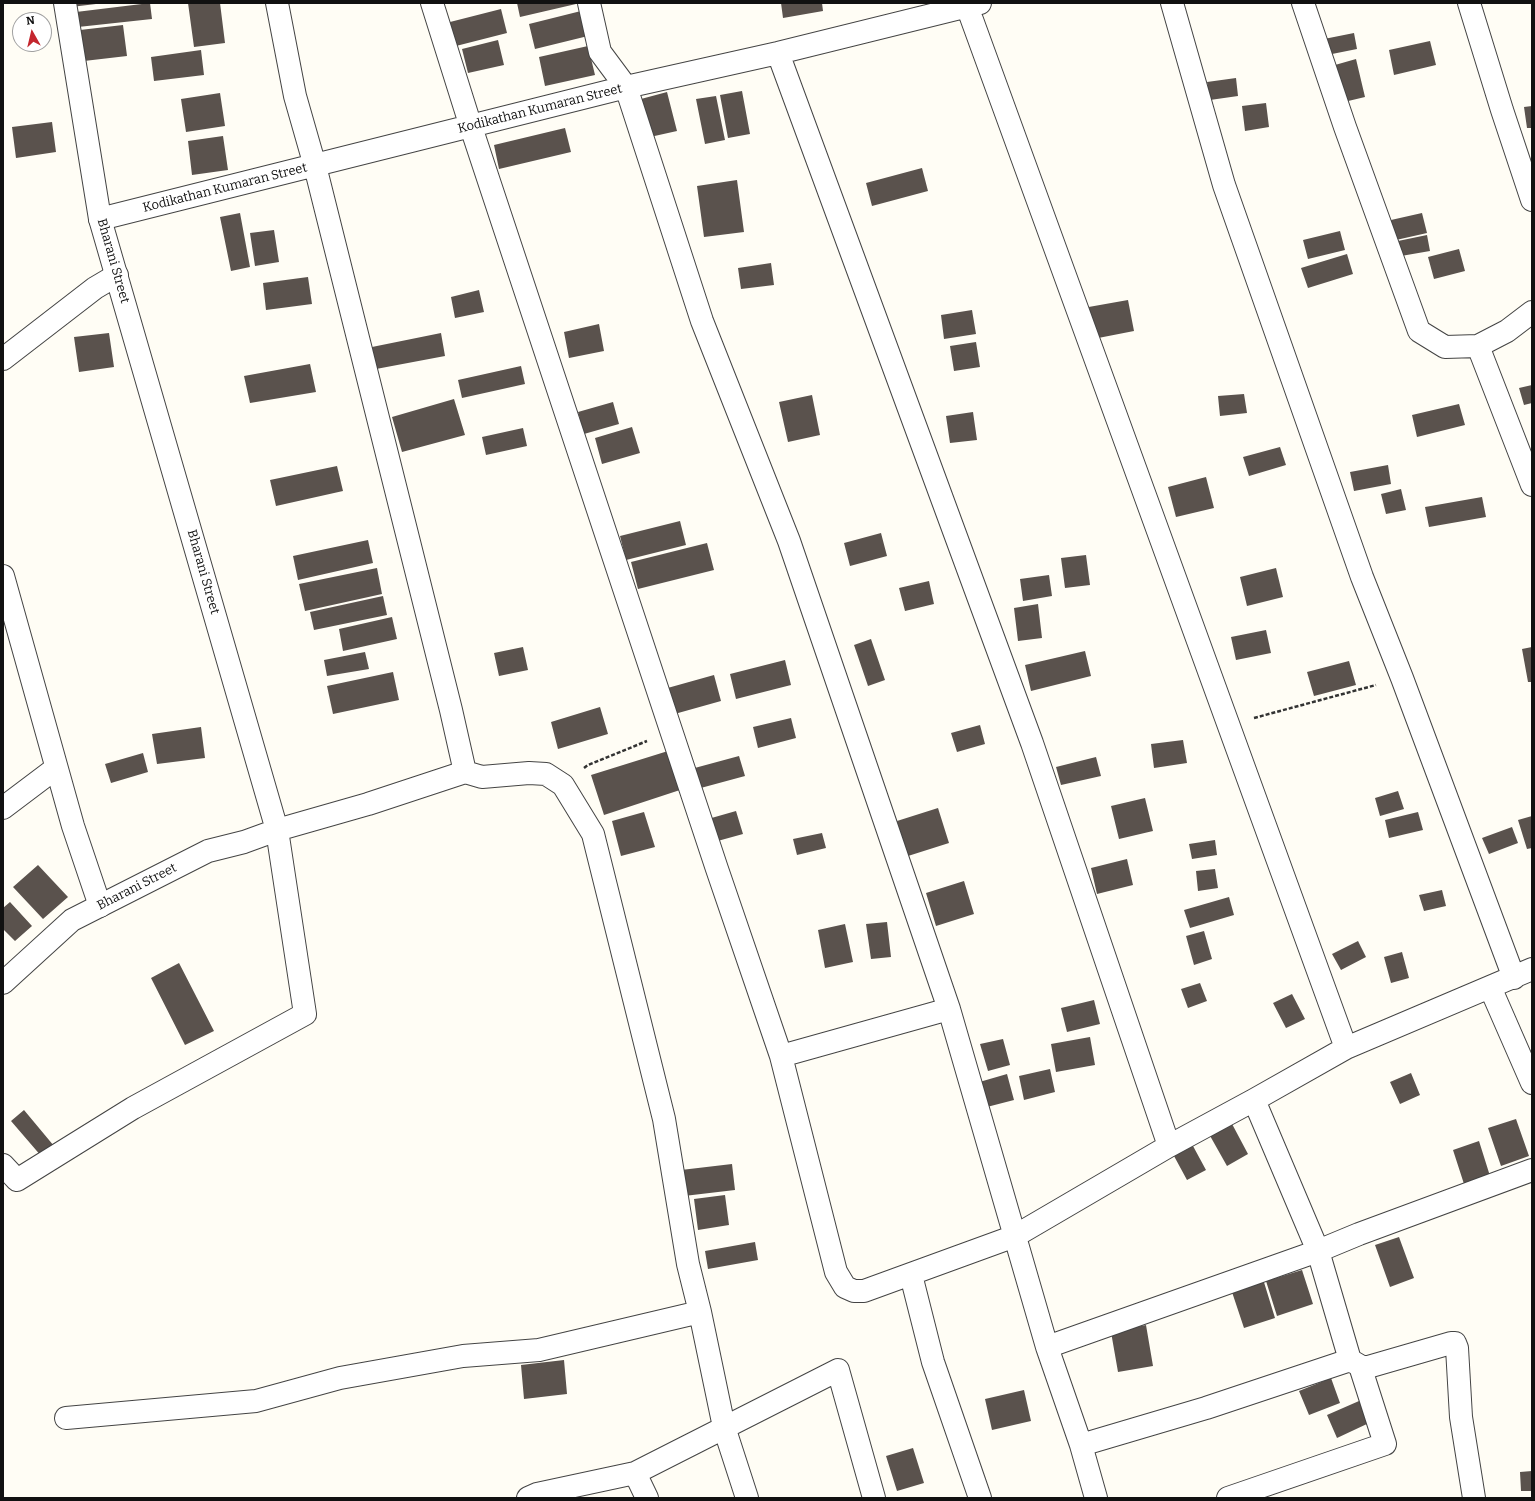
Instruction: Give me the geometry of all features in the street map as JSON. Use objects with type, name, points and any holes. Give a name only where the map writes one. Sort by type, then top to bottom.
[{"type":"street","name":"Bharani Street","points":[[3,983],[72,920],[208,851],[244,842],[277,830],[100,219],[65,3]]},
{"type":"street","points":[[277,3],[295,96],[451,710],[465,772]]},
{"type":"street","points":[[432,3],[471,127],[781,1056],[836,1272],[845,1287],[854,1291],[864,1291],[911,1275],[1015,1236],[1168,1146],[1346,1048],[1523,974],[1362,577],[1224,185],[1172,3]]},
{"type":"street","points":[[589,3],[600,52],[626,87],[702,321],[789,541],[949,1010],[1048,1347],[1081,1445],[1096,1498]]},
{"type":"street","points":[[1303,3],[1344,127],[1419,331],[1444,347],[1478,346],[1507,331],[1532,312]]},
{"type":"street","points":[[1469,3],[1532,200]]},
{"type":"street","name":"Kodikathan Kumaran Street","points":[[100,219],[626,87],[778,52],[973,4]]},
{"type":"street","points":[[973,4],[1228,725],[1346,1048]]},
{"type":"street","points":[[778,52],[1032,743],[1168,1146]]},
{"type":"street","points":[[3,359],[94,288],[117,275]]},
{"type":"street","points":[[1478,346],[1532,485]]},
{"type":"street","points":[[3,576],[73,826],[100,906]]},
{"type":"street","points":[[3,808],[56,768]]},
{"type":"street","points":[[3,1165],[17,1180],[133,1108],[305,1014],[277,830],[368,804],[465,772],[482,777],[530,773],[546,774],[563,785],[593,834],[664,1118],[688,1264],[700,1312],[724,1427],[747,1498]]},
{"type":"street","points":[[1490,987],[1532,1083]]},
{"type":"street","points":[[781,1056],[949,1010]]},
{"type":"street","points":[[1228,1498],[1385,1444],[1355,1363],[1318,1251],[1254,1100]]},
{"type":"street","points":[[1048,1347],[1318,1251],[1359,1234],[1532,1170]]},
{"type":"street","points":[[911,1275],[933,1362],[980,1498]]},
{"type":"street","points":[[66,1418],[256,1401],[340,1378],[463,1356],[539,1350],[700,1312]]},
{"type":"street","points":[[1081,1445],[1355,1363],[1363,1367],[1368,1367],[1451,1343],[1456,1343],[1461,1417],[1474,1498]]},
{"type":"street","points":[[534,1497],[635,1473],[838,1370],[874,1498]]},
{"type":"street","points":[[635,1473],[647,1498]]},
{"type":"path","points":[[1228,725],[1402,678]]},
{"type":"path","points":[[563,785],[588,765],[672,732]]},
{"type":"building","points":[[71,3],[96,3],[96,4],[71,7]]},
{"type":"building","points":[[150,3],[152,19],[78,27],[76,12]]},
{"type":"building","points":[[188,3],[220,3],[225,43],[194,47]]},
{"type":"building","points":[[517,3],[575,3],[576,4],[520,17]]},
{"type":"building","points":[[781,3],[822,3],[823,11],[783,18]]},
{"type":"building","points":[[501,9],[507,33],[456,46],[450,22]]},
{"type":"building","points":[[581,11],[588,36],[535,49],[529,24]]},
{"type":"building","points":[[123,25],[127,56],[84,61],[80,30]]},
{"type":"building","points":[[1354,33],[1357,49],[1327,55],[1324,39]]},
{"type":"building","points":[[498,40],[504,65],[468,73],[462,49]]},
{"type":"building","points":[[1430,41],[1436,65],[1394,75],[1389,50]]},
{"type":"building","points":[[588,46],[595,75],[545,86],[539,57]]},
{"type":"building","points":[[201,50],[204,75],[154,81],[151,57]]},
{"type":"building","points":[[1356,59],[1365,97],[1344,102],[1335,65]]},
{"type":"building","points":[[1236,78],[1238,96],[1210,100],[1207,82]]},
{"type":"building","points":[[742,91],[750,134],[728,138],[720,95]]},
{"type":"building","points":[[667,92],[677,131],[650,137],[641,99]]},
{"type":"building","points":[[220,93],[225,126],[186,132],[181,99]]},
{"type":"building","points":[[716,96],[725,140],[705,144],[696,99]]},
{"type":"building","points":[[1266,103],[1269,127],[1245,131],[1242,106]]},
{"type":"building","points":[[1532,106],[1532,128],[1527,128],[1524,107]]},
{"type":"building","points":[[52,122],[56,152],[16,158],[12,127]]},
{"type":"building","points":[[565,128],[571,152],[499,169],[494,145]]},
{"type":"building","points":[[223,136],[228,170],[192,175],[188,141]]},
{"type":"building","points":[[922,168],[928,191],[872,206],[866,183]]},
{"type":"building","points":[[737,180],[744,232],[704,237],[697,186]]},
{"type":"building","points":[[240,213],[250,267],[231,271],[220,217]]},
{"type":"building","points":[[1422,213],[1427,233],[1396,240],[1391,220]]},
{"type":"building","points":[[274,230],[279,262],[255,266],[250,233]]},
{"type":"building","points":[[1340,231],[1345,250],[1308,259],[1303,240]]},
{"type":"building","points":[[1427,235],[1430,251],[1401,256],[1398,241]]},
{"type":"building","points":[[1459,249],[1465,271],[1434,279],[1428,257]]},
{"type":"building","points":[[1347,254],[1353,274],[1308,288],[1301,268]]},
{"type":"building","points":[[771,263],[774,285],[741,289],[738,268]]},
{"type":"building","points":[[308,277],[312,304],[266,310],[263,283]]},
{"type":"building","points":[[479,290],[484,312],[455,318],[451,297]]},
{"type":"building","points":[[1128,300],[1134,331],[1088,340],[1083,308]]},
{"type":"building","points":[[972,310],[976,334],[944,339],[941,315]]},
{"type":"building","points":[[599,324],[604,351],[569,358],[564,332]]},
{"type":"building","points":[[109,333],[114,367],[79,372],[74,337]]},
{"type":"building","points":[[441,333],[445,356],[376,369],[372,347]]},
{"type":"building","points":[[976,342],[980,367],[954,371],[950,346]]},
{"type":"building","points":[[310,364],[316,392],[250,403],[244,376]]},
{"type":"building","points":[[521,366],[525,384],[462,398],[458,380]]},
{"type":"building","points":[[1532,385],[1532,403],[1524,405],[1519,388]]},
{"type":"building","points":[[1244,394],[1247,413],[1220,416],[1218,396]]},
{"type":"building","points":[[812,395],[820,435],[788,442],[779,402]]},
{"type":"building","points":[[454,399],[465,435],[402,452],[392,417]]},
{"type":"building","points":[[613,402],[619,424],[584,434],[578,412]]},
{"type":"building","points":[[1459,404],[1465,425],[1417,437],[1412,415]]},
{"type":"building","points":[[973,412],[977,440],[950,443],[946,416]]},
{"type":"building","points":[[632,427],[640,453],[602,464],[595,438]]},
{"type":"building","points":[[523,428],[527,446],[486,455],[482,437]]},
{"type":"building","points":[[1280,447],[1286,465],[1249,476],[1243,457]]},
{"type":"building","points":[[1388,465],[1391,484],[1354,491],[1350,472]]},
{"type":"building","points":[[337,466],[343,491],[276,506],[270,480]]},
{"type":"building","points":[[1206,477],[1214,508],[1176,517],[1168,487]]},
{"type":"building","points":[[1401,489],[1406,510],[1386,514],[1381,494]]},
{"type":"building","points":[[1482,497],[1486,517],[1429,527],[1425,507]]},
{"type":"building","points":[[680,521],[686,545],[626,560],[620,536]]},
{"type":"building","points":[[881,533],[887,556],[850,566],[844,543]]},
{"type":"building","points":[[368,540],[373,563],[298,580],[293,556]]},
{"type":"building","points":[[707,543],[714,570],[638,589],[631,562]]},
{"type":"building","points":[[1086,555],[1090,585],[1065,588],[1061,558]]},
{"type":"building","points":[[377,568],[382,594],[305,611],[299,584]]},
{"type":"building","points":[[1276,568],[1283,597],[1247,606],[1240,577]]},
{"type":"building","points":[[1049,575],[1052,596],[1023,601],[1020,579]]},
{"type":"building","points":[[929,581],[934,604],[905,611],[899,588]]},
{"type":"building","points":[[383,596],[387,615],[314,630],[310,612]]},
{"type":"building","points":[[1038,604],[1042,638],[1018,641],[1014,608]]},
{"type":"building","points":[[392,617],[397,639],[343,651],[339,629]]},
{"type":"building","points":[[1266,630],[1271,653],[1236,660],[1231,637]]},
{"type":"building","points":[[871,639],[885,680],[868,686],[854,645]]},
{"type":"building","points":[[523,647],[528,670],[499,676],[494,653]]},
{"type":"building","points":[[1532,647],[1532,682],[1528,682],[1522,649]]},
{"type":"building","points":[[1085,651],[1091,676],[1031,691],[1025,665]]},
{"type":"building","points":[[365,652],[369,669],[327,676],[324,660]]},
{"type":"building","points":[[785,660],[791,685],[736,699],[730,674]]},
{"type":"building","points":[[1349,661],[1356,685],[1314,696],[1307,672]]},
{"type":"building","points":[[393,672],[399,700],[333,714],[327,686]]},
{"type":"building","points":[[714,675],[721,701],[671,715],[664,689]]},
{"type":"building","points":[[600,707],[608,734],[558,749],[551,722]]},
{"type":"building","points":[[791,718],[796,738],[758,748],[753,727]]},
{"type":"building","points":[[980,725],[985,744],[957,752],[951,733]]},
{"type":"building","points":[[201,727],[205,758],[157,764],[152,734]]},
{"type":"building","points":[[1183,740],[1187,763],[1154,768],[1151,744]]},
{"type":"building","points":[[668,751],[680,790],[604,815],[591,775]]},
{"type":"building","points":[[143,753],[148,772],[111,783],[105,764]]},
{"type":"building","points":[[739,756],[745,776],[697,789],[691,769]]},
{"type":"building","points":[[1096,757],[1101,776],[1061,785],[1056,767]]},
{"type":"building","points":[[1398,791],[1404,809],[1380,816],[1375,798]]},
{"type":"building","points":[[1145,798],[1153,831],[1119,839],[1111,806]]},
{"type":"building","points":[[938,808],[949,843],[908,856],[897,821]]},
{"type":"building","points":[[736,811],[743,834],[714,842],[708,819]]},
{"type":"building","points":[[644,812],[655,847],[621,856],[612,821]]},
{"type":"building","points":[[1418,812],[1423,830],[1389,838],[1385,820]]},
{"type":"building","points":[[1532,816],[1532,848],[1527,849],[1518,820]]},
{"type":"building","points":[[1512,827],[1518,843],[1489,854],[1482,838]]},
{"type":"building","points":[[822,833],[826,848],[797,855],[793,839]]},
{"type":"building","points":[[1215,840],[1217,855],[1192,859],[1189,844]]},
{"type":"building","points":[[1127,859],[1133,885],[1097,894],[1091,868]]},
{"type":"building","points":[[38,865],[68,897],[43,919],[13,887]]},
{"type":"building","points":[[1215,869],[1218,888],[1198,891],[1196,871]]},
{"type":"building","points":[[964,881],[974,914],[936,926],[926,893]]},
{"type":"building","points":[[1442,890],[1446,906],[1424,911],[1419,895]]},
{"type":"building","points":[[1229,897],[1234,915],[1190,928],[1184,910]]},
{"type":"building","points":[[10,902],[32,926],[15,941],[3,929],[3,908]]},
{"type":"building","points":[[887,922],[891,957],[871,959],[866,924]]},
{"type":"building","points":[[845,924],[853,962],[825,968],[818,930]]},
{"type":"building","points":[[1204,931],[1212,959],[1194,965],[1186,936]]},
{"type":"building","points":[[1358,941],[1366,957],[1341,970],[1332,954]]},
{"type":"building","points":[[1402,952],[1409,978],[1391,983],[1384,957]]},
{"type":"building","points":[[179,963],[214,1031],[185,1045],[151,978]]},
{"type":"building","points":[[1200,983],[1207,1001],[1188,1008],[1181,989]]},
{"type":"building","points":[[1292,994],[1305,1019],[1286,1028],[1273,1003]]},
{"type":"building","points":[[1094,1000],[1100,1024],[1067,1032],[1061,1008]]},
{"type":"building","points":[[1090,1037],[1095,1065],[1056,1072],[1051,1044]]},
{"type":"building","points":[[1003,1039],[1010,1065],[988,1071],[980,1044]]},
{"type":"building","points":[[1050,1069],[1055,1092],[1024,1100],[1019,1076]]},
{"type":"building","points":[[1411,1073],[1420,1095],[1400,1104],[1390,1082]]},
{"type":"building","points":[[1007,1074],[1014,1100],[983,1108],[976,1083]]},
{"type":"building","points":[[24,1110],[54,1146],[42,1157],[11,1121]]},
{"type":"building","points":[[1516,1119],[1529,1156],[1501,1166],[1488,1128]]},
{"type":"building","points":[[1231,1122],[1248,1154],[1227,1166],[1209,1134]]},
{"type":"building","points":[[1479,1141],[1490,1176],[1464,1184],[1453,1150]]},
{"type":"building","points":[[1193,1146],[1206,1170],[1187,1180],[1174,1156]]},
{"type":"building","points":[[732,1164],[735,1190],[684,1196],[681,1170]]},
{"type":"building","points":[[725,1195],[729,1225],[698,1230],[694,1199]]},
{"type":"building","points":[[1399,1237],[1414,1278],[1390,1287],[1375,1245]]},
{"type":"building","points":[[755,1242],[758,1260],[708,1269],[705,1251]]},
{"type":"building","points":[[1302,1270],[1313,1304],[1277,1316],[1266,1281]]},
{"type":"building","points":[[1263,1279],[1275,1318],[1244,1328],[1231,1289]]},
{"type":"building","points":[[1146,1325],[1153,1366],[1118,1372],[1111,1332]]},
{"type":"building","points":[[564,1360],[567,1394],[524,1399],[521,1365]]},
{"type":"building","points":[[1331,1378],[1340,1403],[1309,1415],[1299,1391]]},
{"type":"building","points":[[1024,1390],[1031,1421],[992,1430],[985,1399]]},
{"type":"building","points":[[1359,1401],[1369,1423],[1337,1438],[1327,1415]]},
{"type":"building","points":[[913,1448],[924,1483],[897,1491],[886,1456]]},
{"type":"building","points":[[1532,1471],[1532,1491],[1521,1491],[1520,1472]]}]
